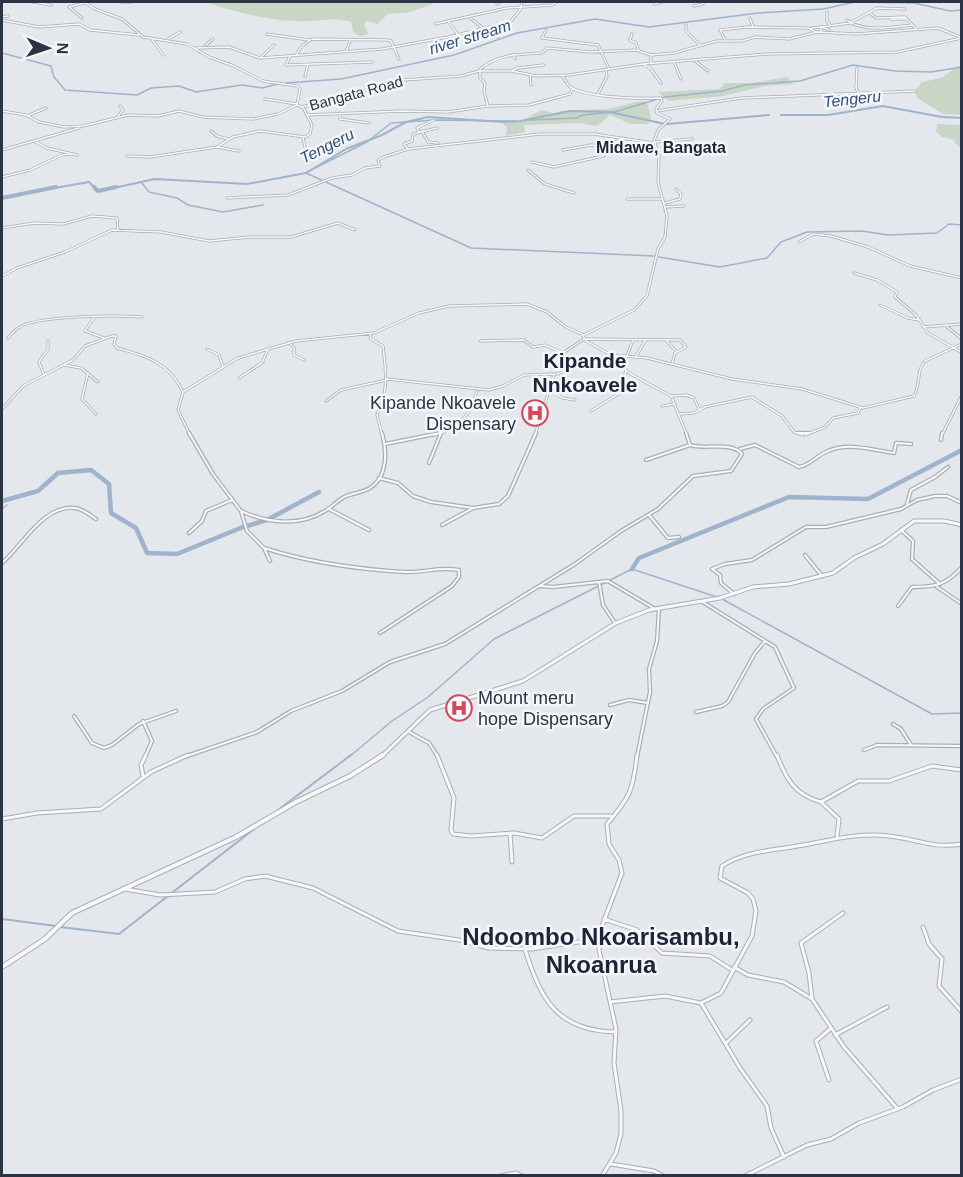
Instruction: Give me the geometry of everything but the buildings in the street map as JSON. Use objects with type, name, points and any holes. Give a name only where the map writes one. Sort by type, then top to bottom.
[{"type":"street","points":[[33,2],[51,5]]},
{"type":"street","points":[[82,18],[69,7],[84,2]]},
{"type":"street","name":"Bangata Road","points":[[84,2],[122,19],[140,35],[184,43],[263,81],[299,87],[297,105],[303,107],[404,80],[461,76],[479,71],[562,75],[643,63],[772,54],[897,52],[961,38]]},
{"type":"street","points":[[121,2],[132,2]]},
{"type":"street","points":[[196,48],[229,47],[260,57],[395,48],[513,21],[522,7],[522,2]]},
{"type":"street","points":[[435,24],[522,7],[552,5],[557,2]]},
{"type":"street","points":[[655,4],[662,2]]},
{"type":"street","points":[[694,6],[703,4],[703,2]]},
{"type":"street","points":[[725,40],[720,30],[753,27],[831,26],[850,23],[878,8],[905,9]]},
{"type":"street","points":[[827,12],[827,21],[831,26]]},
{"type":"street","points":[[870,13],[875,18],[903,17],[918,30]]},
{"type":"street","points":[[2,18],[8,16]]},
{"type":"street","points":[[471,16],[471,20],[484,29]]},
{"type":"street","points":[[2,18],[39,27],[79,24],[90,30],[140,35]]},
{"type":"street","points":[[750,18],[753,27]]},
{"type":"street","points":[[847,20],[850,23],[873,27],[912,25]]},
{"type":"street","points":[[448,21],[458,35]]},
{"type":"street","points":[[686,25],[687,33],[700,45]]},
{"type":"street","points":[[822,27],[829,30]]},
{"type":"street","points":[[821,32],[819,29],[822,27]]},
{"type":"street","points":[[811,28],[816,32]]},
{"type":"street","points":[[488,106],[484,83],[480,79],[480,67],[513,54],[542,53],[550,48],[603,52],[639,50],[651,55],[676,52],[725,40],[741,42],[753,37],[789,39],[816,32],[856,34],[940,28],[961,38]]},
{"type":"street","points":[[125,30],[125,35]]},
{"type":"street","points":[[546,30],[542,38],[595,44],[600,47],[609,69]]},
{"type":"street","points":[[477,31],[498,37]]},
{"type":"street","points":[[166,40],[180,32]]},
{"type":"street","points":[[267,34],[309,40],[391,40],[399,59]]},
{"type":"street","points":[[632,34],[630,40],[636,43],[639,50]]},
{"type":"street","points":[[151,38],[163,55]]},
{"type":"street","points":[[204,47],[213,39]]},
{"type":"street","points":[[296,55],[309,40]]},
{"type":"street","points":[[346,52],[351,40]]},
{"type":"street","points":[[365,40],[365,50]]},
{"type":"street","points":[[260,57],[274,45]]},
{"type":"street","points":[[513,54],[515,59]]},
{"type":"street","points":[[651,55],[651,63]]},
{"type":"street","points":[[290,56],[286,65],[372,62]]},
{"type":"street","points":[[694,60],[708,71]]},
{"type":"street","points":[[674,62],[681,79]]},
{"type":"street","points":[[643,63],[650,68],[660,83]]},
{"type":"street","points":[[305,76],[308,64]]},
{"type":"street","points":[[512,71],[517,68],[544,65]]},
{"type":"street","points":[[857,68],[856,88],[859,94]]},
{"type":"street","points":[[598,94],[607,76],[605,70]]},
{"type":"street","points":[[530,75],[531,84]]},
{"type":"street","points":[[562,75],[566,83],[573,88],[598,94],[633,99],[658,97],[662,101],[656,111]]},
{"type":"street","points":[[307,116],[439,112],[488,106],[536,104],[570,94],[573,88]]},
{"type":"street","points":[[656,111],[736,98],[915,91]]},
{"type":"street","points":[[265,99],[297,105]]},
{"type":"street","points":[[2,150],[138,113],[158,117],[182,111],[201,117],[253,119],[279,113],[297,105]]},
{"type":"street","points":[[118,117],[123,110],[120,106]]},
{"type":"street","points":[[217,147],[228,139],[262,131],[303,138],[310,134],[312,127],[303,107]]},
{"type":"street","points":[[27,116],[46,108]]},
{"type":"street","points":[[2,111],[27,116],[56,127],[82,127]]},
{"type":"street","points":[[480,341],[524,340],[533,347],[545,345],[563,353],[583,337],[630,312],[646,298],[658,249],[665,235],[666,207],[658,182],[659,155],[654,142],[656,132],[670,120],[656,111]]},
{"type":"street","points":[[340,114],[340,118],[369,123]]},
{"type":"street","points":[[434,120],[417,128],[428,142],[438,143]]},
{"type":"street","points":[[408,149],[404,144],[412,141],[412,135],[437,128]]},
{"type":"street","points":[[211,130],[216,135],[228,139]]},
{"type":"street","points":[[226,198],[288,195],[332,178],[348,176],[366,168],[379,167],[378,161],[381,158],[408,149],[540,134],[584,133],[654,142],[692,139]]},
{"type":"street","points":[[303,138],[305,149],[312,159]]},
{"type":"street","points":[[562,150],[603,146],[627,138]]},
{"type":"street","points":[[36,142],[43,147],[77,155]]},
{"type":"street","points":[[532,162],[552,167],[595,158],[606,155],[603,146]]},
{"type":"street","points":[[127,156],[157,156],[217,147],[239,151]]},
{"type":"street","points":[[2,177],[30,170],[62,155],[70,154]]},
{"type":"street","points":[[528,170],[540,183],[560,187],[574,193]]},
{"type":"street","points":[[664,203],[679,199],[681,194],[676,189]]},
{"type":"street","points":[[627,199],[663,199]]},
{"type":"street","points":[[666,207],[684,206]]},
{"type":"street","points":[[2,228],[34,223],[60,224],[98,216],[117,218],[118,230]]},
{"type":"street","points":[[2,276],[17,268],[73,248],[107,231],[161,232],[197,241],[217,241],[250,237],[291,237],[338,223],[356,230]]},
{"type":"street","points":[[799,242],[812,235],[831,236],[868,247],[910,266],[962,278]]},
{"type":"street","points":[[854,273],[873,278],[891,287],[897,292],[895,296],[932,336],[961,352]]},
{"type":"street","points":[[183,392],[238,358],[289,342],[370,334],[412,316],[441,308],[511,303],[529,305],[544,311],[611,355],[626,370],[671,396],[680,414],[690,445]]},
{"type":"street","points":[[880,305],[920,321]]},
{"type":"street","points":[[8,338],[19,327],[40,320],[96,315],[142,317]]},
{"type":"street","points":[[96,315],[85,331],[104,338]]},
{"type":"street","points":[[923,327],[962,324]]},
{"type":"street","points":[[945,325],[962,339]]},
{"type":"street","points":[[241,511],[258,518],[284,521],[305,519],[329,509],[342,498],[369,489],[379,478],[384,462],[385,444],[377,416],[384,401],[387,379],[384,349],[370,338],[370,334]]},
{"type":"street","points":[[2,408],[18,389],[74,359],[82,348],[104,338],[115,336],[114,344],[117,348],[152,358],[177,379],[183,392],[178,413],[213,474],[241,511],[247,531],[264,549],[270,561]]},
{"type":"street","points":[[583,337],[608,341],[680,340],[686,346],[672,357],[672,364]]},
{"type":"street","points":[[627,356],[633,340]]},
{"type":"street","points":[[636,356],[646,340]]},
{"type":"street","points":[[666,340],[677,352]]},
{"type":"street","points":[[44,375],[39,362],[48,349],[48,341]]},
{"type":"street","points":[[289,342],[294,348],[294,355],[304,360]]},
{"type":"street","points":[[326,401],[341,390],[387,379],[478,390],[498,388],[530,373],[554,374],[611,355],[636,356],[732,379],[805,390],[861,407],[914,396],[917,393],[922,365],[935,353],[962,344]]},
{"type":"street","points":[[207,349],[219,355],[223,367]]},
{"type":"street","points":[[239,378],[262,363],[268,349]]},
{"type":"street","points":[[64,365],[78,367],[98,382]]},
{"type":"street","points":[[591,411],[620,393],[626,370]]},
{"type":"street","points":[[88,373],[82,399],[96,414]]},
{"type":"street","points":[[379,478],[398,483],[421,500],[473,508],[499,504],[508,496],[538,428],[554,374]]},
{"type":"street","points":[[385,444],[453,430],[470,414],[478,390]]},
{"type":"street","points":[[548,391],[575,400]]},
{"type":"street","points":[[671,396],[687,395],[694,398],[700,410]]},
{"type":"street","points":[[941,440],[943,429],[962,395]]},
{"type":"street","points":[[680,414],[694,413],[752,397],[779,414],[794,432],[805,435],[825,427],[832,418],[859,413],[861,407]]},
{"type":"street","points":[[662,406],[675,404]]},
{"type":"street","points":[[429,463],[439,446],[441,433]]},
{"type":"street","points":[[646,460],[690,445],[700,448],[739,449],[755,445],[799,467],[807,466],[823,453],[834,449],[862,447],[894,453],[896,443],[911,444]]},
{"type":"street","points":[[2,819],[37,813],[101,809],[143,776],[188,755],[260,730],[291,711],[342,692],[390,662],[446,644],[649,515],[695,475],[726,473],[733,470],[742,453],[739,449]]},
{"type":"street","points":[[907,505],[907,497],[913,487],[936,478],[948,466]]},
{"type":"street","points":[[734,594],[721,583],[720,574],[712,569],[724,564],[752,560],[804,528],[826,527],[901,509],[938,495],[947,496],[962,503]]},
{"type":"street","points":[[189,533],[202,521],[206,511],[232,500]]},
{"type":"street","points":[[2,563],[27,536],[58,510],[75,508],[96,519]]},
{"type":"street","points":[[442,525],[473,508]]},
{"type":"street","points":[[329,509],[369,530]]},
{"type":"street","points":[[649,515],[669,538],[679,537]]},
{"type":"street","points":[[2,967],[45,939],[72,913],[236,837],[291,804],[350,776],[378,759],[409,732],[426,713],[509,687],[530,678],[615,623],[657,609],[734,594],[753,587],[783,585],[836,572],[854,558],[883,544],[909,523],[916,521],[944,521],[962,525]]},
{"type":"street","points":[[901,530],[913,541],[912,559],[940,584]]},
{"type":"street","points":[[264,549],[301,560],[334,566],[408,572],[443,567],[459,570],[459,577],[452,586],[380,633]]},
{"type":"street","points":[[805,555],[822,576]]},
{"type":"street","points":[[898,606],[906,592],[912,588],[936,587],[956,575],[962,567]]},
{"type":"street","points":[[599,582],[603,605],[615,623]]},
{"type":"street","points":[[540,586],[612,583],[657,609]]},
{"type":"street","points":[[936,587],[962,604]]},
{"type":"street","points":[[701,601],[779,650],[794,688],[758,714],[756,721],[770,742],[785,779],[802,794],[821,802],[839,819],[837,836]]},
{"type":"street","points":[[602,1176],[616,1153],[621,1134],[621,1111],[614,1063],[616,1032],[600,961],[599,939],[604,919],[622,873],[619,860],[609,844],[607,822],[627,801],[633,788],[638,748],[651,684],[649,669],[657,641],[657,609]]},
{"type":"street","points":[[696,712],[722,706],[728,702],[755,653],[765,641]]},
{"type":"street","points":[[610,705],[629,700],[648,703]]},
{"type":"street","points":[[74,716],[88,738],[99,748],[109,746],[143,721],[176,711]]},
{"type":"street","points":[[143,721],[152,741],[141,765],[143,776]]},
{"type":"street","points":[[893,724],[901,729],[911,745]]},
{"type":"street","points":[[409,732],[432,745],[437,753],[455,801],[452,832],[471,836],[510,833],[542,838],[574,816],[612,816]]},
{"type":"street","points":[[864,750],[873,745],[890,747],[962,746]]},
{"type":"street","points":[[821,802],[858,781],[889,781],[932,766],[962,770]]},
{"type":"street","points":[[510,833],[512,862]]},
{"type":"street","points":[[610,1002],[656,996],[700,1003],[721,993],[754,930],[755,905],[748,892],[722,881],[719,874],[722,866],[742,856],[837,836],[891,837],[931,848],[962,844]]},
{"type":"street","points":[[125,888],[160,895],[215,892],[245,879],[266,876],[313,888],[398,931],[459,940],[488,948],[525,949],[599,939]]},
{"type":"street","points":[[843,913],[801,943],[809,973],[812,999],[830,1029],[897,1109]]},
{"type":"street","points":[[604,919],[637,930],[662,953],[710,956],[748,975],[784,982],[812,999]]},
{"type":"street","points":[[923,927],[928,944],[942,959],[939,986],[962,1012]]},
{"type":"street","points":[[525,949],[537,988],[566,1021],[586,1031],[616,1032]]},
{"type":"street","points":[[700,1003],[740,1068],[767,1106],[771,1128],[785,1158]]},
{"type":"street","points":[[835,1035],[887,1007]]},
{"type":"street","points":[[726,1043],[750,1020]]},
{"type":"street","points":[[829,1080],[816,1041],[830,1029]]},
{"type":"street","points":[[745,1176],[801,1148],[831,1139],[859,1123],[897,1109],[933,1090],[962,1079]]},
{"type":"street","points":[[610,1164],[654,1171],[663,1176]]},
{"type":"street","points":[[500,1176],[516,1173],[522,1176]]},
{"type":"green space","points":[[433,2],[431,5],[406,13],[388,14],[377,24],[366,21],[364,26],[369,34],[360,36],[353,32],[351,22],[344,20],[273,19],[208,3]]},
{"type":"green space","points":[[961,66],[961,115],[943,114],[917,98],[915,91],[922,82],[941,78]]},
{"type":"green space","points":[[787,77],[794,84],[765,86],[723,96],[669,101],[658,92],[719,89],[725,83],[751,83]]},
{"type":"green space","points":[[641,101],[647,102],[651,118],[648,124],[631,124],[610,115],[597,126],[579,123],[524,125],[525,132],[506,136],[507,128],[503,124],[503,122],[521,121],[542,110],[556,114],[560,111],[607,109]]},
{"type":"green space","points":[[937,124],[961,125],[961,148],[955,140],[942,137],[936,131]]},
{"type":"waterway","name":"river stream","points":[[286,83],[341,79],[454,55],[517,33],[595,19],[649,27],[758,13],[823,9],[855,2],[914,3],[950,11],[962,10]]},
{"type":"waterway","name":"river stream","points":[[2,53],[51,66],[54,77],[65,90],[137,95],[151,88],[179,86],[196,92],[242,85],[262,88],[278,84]]},
{"type":"waterway","points":[[529,120],[577,118],[583,115],[614,112],[665,97],[722,91],[745,85],[800,81],[853,65],[895,71],[931,72],[962,67]]},
{"type":"waterway","name":"Tengeru","points":[[781,115],[828,115],[883,106],[942,117],[962,118]]},
{"type":"waterway","name":"Tengeru","points":[[109,189],[155,179],[247,184],[306,173],[346,149],[382,135],[406,122],[428,117],[503,122],[521,121],[570,111],[610,112],[665,124]]},
{"type":"waterway","name":"Tengeru","points":[[667,124],[769,115]]},
{"type":"waterway","name":"Tengeru","points":[[307,172],[367,142],[391,123],[435,120],[517,121]]},
{"type":"waterway","points":[[306,173],[471,248],[654,256]]},
{"type":"waterway","name":"Tengeru","points":[[49,189],[89,182],[98,191],[116,187]]},
{"type":"waterway","points":[[141,182],[149,192],[177,198],[188,205],[223,212],[263,205]]},
{"type":"waterway","name":"Tengeru","points":[[2,198],[56,187]]},
{"type":"waterway","points":[[659,257],[720,267],[767,258],[781,242],[807,232],[862,231],[888,235],[937,233],[949,224],[962,225]]},
{"type":"waterway","points":[[632,569],[639,558],[789,497],[868,499],[962,450]]},
{"type":"waterway","points":[[2,501],[38,491],[58,473],[91,470],[109,484],[111,513],[136,528],[147,553],[177,554],[243,527]]},
{"type":"waterway","points":[[247,526],[267,520],[319,492]]},
{"type":"waterway","points":[[2,509],[7,505]]},
{"type":"waterway","points":[[349,757],[392,721],[428,697],[494,639],[632,569],[717,597]]},
{"type":"waterway","points":[[722,599],[932,714],[962,713]]},
{"type":"waterway","points":[[278,810],[351,755]]},
{"type":"waterway","points":[[60,927],[119,934],[258,826]]},
{"type":"waterway","points":[[2,919],[56,926]]},
{"type":"place","name":"Kipande Nkoavele Dispensary","points":[[535,413]]},
{"type":"place","name":"Mount meru hope Dispensary","points":[[459,708]]},
{"type":"district","name":"Midawe, Bangata","points":[[661,147]]},
{"type":"district","name":"Kipande Nnkoavele","points":[[585,372]]},
{"type":"district","name":"Ndoombo Nkoarisambu, Nkoanrua","points":[[601,950]]}]
